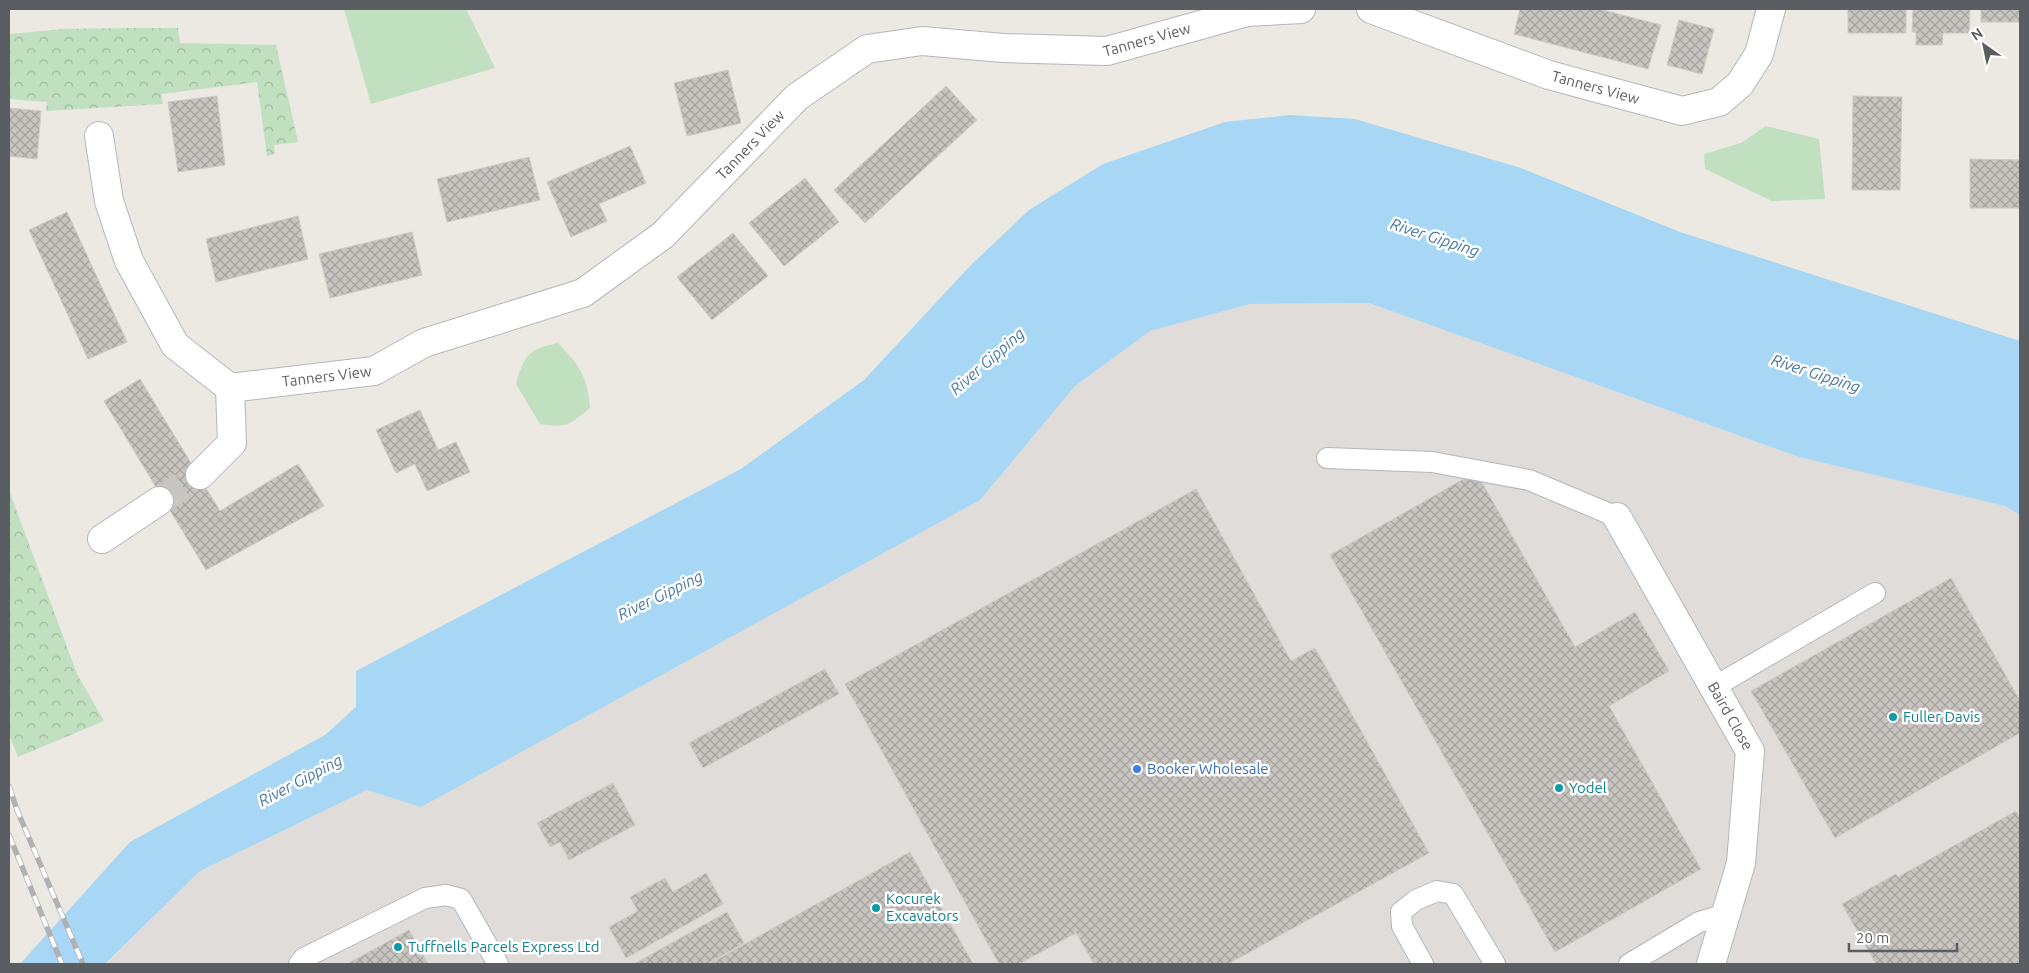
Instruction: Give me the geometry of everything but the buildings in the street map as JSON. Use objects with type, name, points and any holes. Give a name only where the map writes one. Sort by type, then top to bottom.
[{"type":"street","name":"Tanners View","points":[[230,388],[374,371],[424,343],[583,293],[663,234],[797,97],[867,49],[922,41],[1003,48],[1107,51],[1247,12],[1301,9]]},
{"type":"street","name":"Tanners View","points":[[1371,9],[1549,75],[1682,111],[1719,102],[1740,84],[1759,54],[1770,9]]},
{"type":"street","points":[[99,136],[109,201],[129,261],[175,345],[230,388],[232,443],[200,475]]},
{"type":"street","points":[[102,539],[159,501]]},
{"type":"street","name":"Baird Close","points":[[1617,517],[1750,751],[1741,863],[1711,964]]},
{"type":"lane","points":[[1327,458],[1432,462],[1529,480],[1617,517]]},
{"type":"lane","points":[[1714,687],[1875,593]]},
{"type":"lane","points":[[1424,964],[1402,926],[1401,912],[1416,900],[1436,890],[1453,894],[1496,964]]},
{"type":"lane","points":[[298,964],[304,958],[425,898],[446,895],[461,899],[498,964]]},
{"type":"lane","points":[[1629,964],[1699,922],[1726,914]]},
{"type":"shaded area","points":[[1369,303],[1799,457],[2005,506],[2020,515],[2020,964],[106,964],[200,871],[367,790],[421,806],[980,500],[1075,386],[1150,331],[1250,304]]},
{"type":"green space","points":[[344,9],[466,9],[495,68],[371,104]]},
{"type":"green space","points":[[178,28],[180,43],[276,45],[298,142],[274,145],[275,154],[267,156],[257,82],[161,94],[163,104],[46,111],[47,102],[9,99],[9,34],[62,29]]},
{"type":"green space","points":[[1766,126],[1819,139],[1825,199],[1772,201],[1705,169],[1704,154],[1741,143]]},
{"type":"green space","points":[[558,343],[572,358],[581,372],[587,387],[590,408],[568,424],[556,426],[540,424],[516,384],[525,360],[533,351]]},
{"type":"green space","points":[[9,490],[77,674],[104,721],[18,757],[9,735]]},
{"type":"water","name":"River Gipping","points":[[1290,115],[1355,119],[1521,168],[1680,232],[2020,341],[2020,515],[2005,506],[1799,457],[1369,303],[1250,304],[1150,331],[1075,386],[980,500],[421,807],[367,790],[200,871],[105,964],[20,964],[130,842],[325,735],[356,707],[356,671],[741,469],[864,380],[970,266],[1029,210],[1103,164],[1225,122]]},
{"type":"tunnel","points":[[159,501],[200,475]]},
{"type":"railway","points":[[9,786],[17,810],[83,964]]},
{"type":"railway","points":[[9,835],[62,964]]},
{"type":"place","name":"Fuller Davis","points":[[1893,717]]},
{"type":"place","name":"Booker Wholesale","points":[[1137,769]]},
{"type":"place","name":"Yodel","points":[[1559,788]]},
{"type":"place","name":"Kocurek Excavators","points":[[876,908]]},
{"type":"place","name":"Tuffnells Parcels Express Ltd","points":[[398,947]]}]
